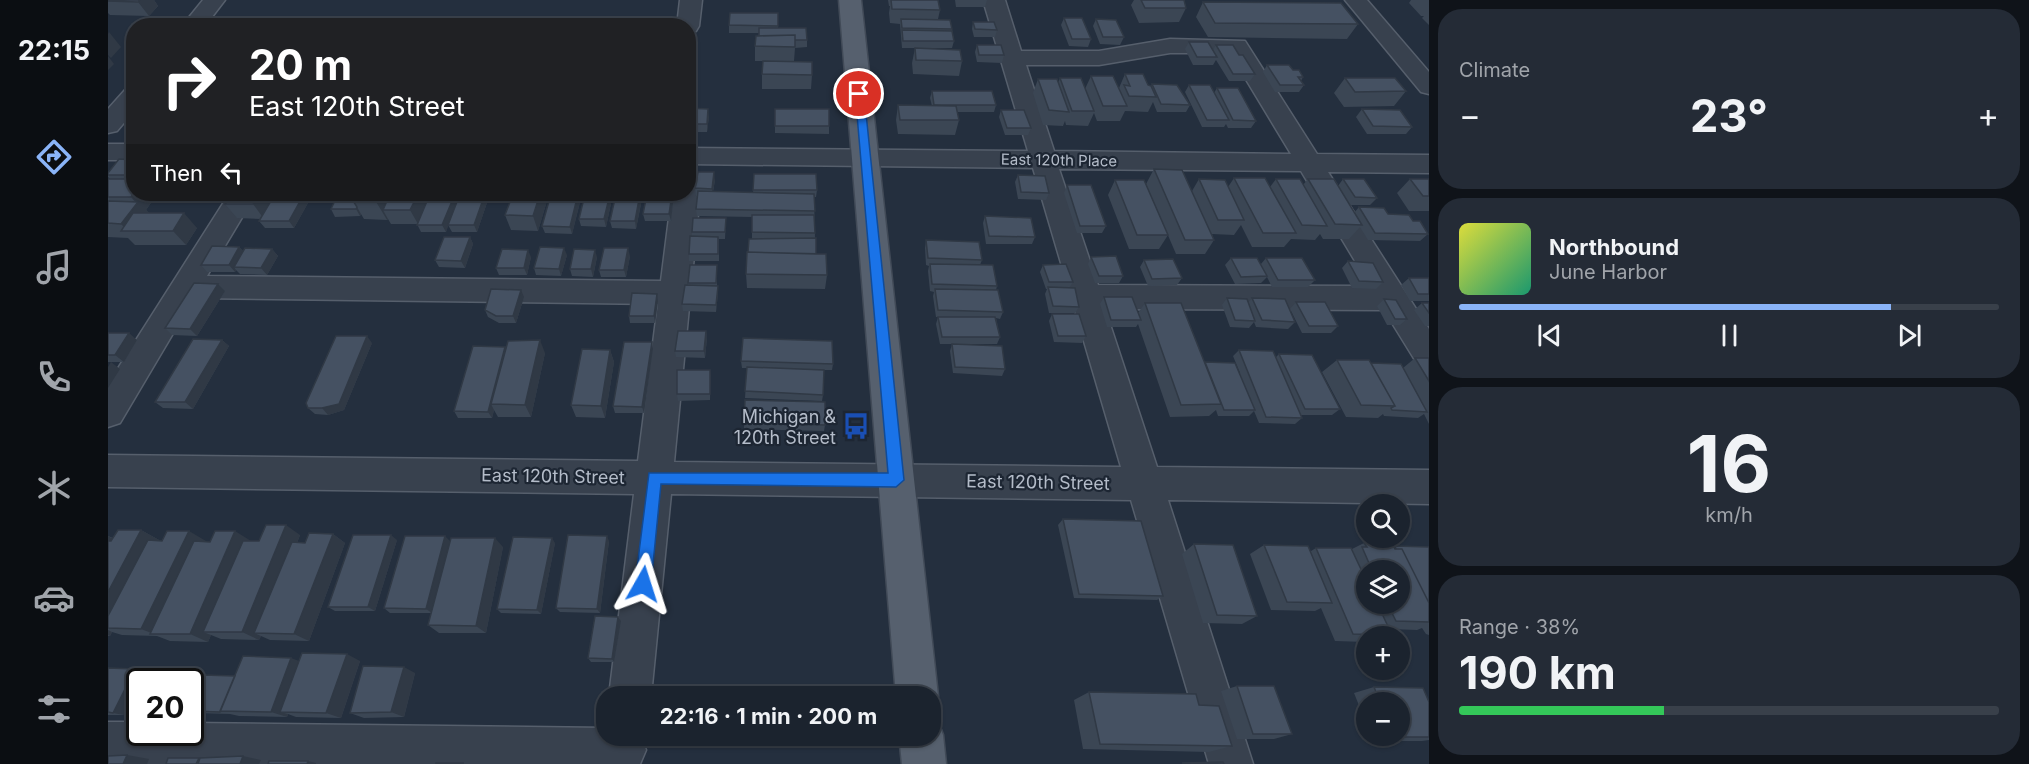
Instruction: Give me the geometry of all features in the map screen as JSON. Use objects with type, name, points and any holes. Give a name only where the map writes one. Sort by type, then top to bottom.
[{"type":"main road","points":[[850,0],[916,686]]},
{"type":"main road","points":[[922,746],[924,764]]},
{"type":"street","points":[[199,18],[214,0]]},
{"type":"street","points":[[689,18],[691,0]]},
{"type":"street","points":[[994,0],[1231,764]]},
{"type":"street","points":[[1356,0],[1429,87]]},
{"type":"street","points":[[1012,58],[1099,58],[1170,46],[1237,46],[1429,356]]},
{"type":"street","points":[[108,125],[126,104]]},
{"type":"street","points":[[108,152],[126,152]]},
{"type":"street","name":"East 120th Place","points":[[696,161],[864,158],[1429,164]]},
{"type":"street","points":[[108,413],[238,201]]},
{"type":"street","points":[[631,686],[685,201]]},
{"type":"street","points":[[185,287],[676,293]]},
{"type":"street","points":[[1086,297],[1393,298]]},
{"type":"street","name":"East 120th Street","points":[[108,471],[1429,487]]},
{"type":"street","points":[[108,744],[624,750]]},
{"type":"building","points":[[108,0],[140,0],[138,2]]},
{"type":"building","points":[[891,0],[938,0],[940,10],[892,9]]},
{"type":"building","points":[[1141,0],[1184,0],[1186,8],[1145,8]]},
{"type":"building","points":[[1203,2],[1341,3],[1358,24],[1215,23]]},
{"type":"building","points":[[730,13],[778,13],[778,26],[729,25]]},
{"type":"building","points":[[1064,18],[1082,18],[1091,39],[1072,39]]},
{"type":"building","points":[[901,19],[950,20],[952,29],[902,28]]},
{"type":"building","points":[[1096,19],[1116,20],[1124,37],[1103,37]]},
{"type":"building","points":[[973,22],[994,22],[997,30],[975,29]]},
{"type":"building","points":[[759,28],[806,28],[807,40],[795,40],[795,35],[759,36]]},
{"type":"building","points":[[902,30],[952,31],[954,41],[903,41]]},
{"type":"building","points":[[795,35],[795,47],[755,46],[756,36]]},
{"type":"building","points":[[1189,42],[1208,42],[1217,57],[1197,57]]},
{"type":"building","points":[[977,45],[1001,45],[1004,55],[979,55]]},
{"type":"building","points":[[1216,45],[1233,45],[1239,55],[1243,55],[1255,74],[1233,74]]},
{"type":"building","points":[[915,48],[960,50],[962,61],[916,60]]},
{"type":"building","points":[[763,61],[812,62],[812,75],[762,74]]},
{"type":"building","points":[[1267,65],[1289,65],[1293,70],[1299,70],[1303,77],[1298,77],[1304,85],[1280,85]]},
{"type":"building","points":[[1125,74],[1143,74],[1156,97],[1129,96],[1124,85],[1130,86]]},
{"type":"building","points":[[1091,76],[1113,76],[1127,106],[1103,106]]},
{"type":"building","points":[[1060,78],[1081,78],[1094,111],[1072,111]]},
{"type":"building","points":[[1345,78],[1395,78],[1406,91],[1355,92]]},
{"type":"building","points":[[1038,79],[1057,79],[1069,112],[1049,110]]},
{"type":"building","points":[[1152,84],[1177,85],[1190,105],[1161,104]]},
{"type":"building","points":[[1189,85],[1210,85],[1229,120],[1207,120]]},
{"type":"building","points":[[1217,88],[1238,88],[1256,121],[1233,120]]},
{"type":"building","points":[[932,91],[992,91],[996,105],[934,105]]},
{"type":"building","points":[[898,105],[956,106],[959,120],[900,120]]},
{"type":"building","points":[[696,108],[708,109],[707,124],[696,124]]},
{"type":"building","points":[[775,109],[829,109],[829,126],[775,126]]},
{"type":"building","points":[[1362,109],[1400,110],[1412,127],[1373,126]]},
{"type":"building","points":[[1001,110],[1024,110],[1031,128],[1007,128]]},
{"type":"building","points":[[119,159],[126,159],[126,175],[108,175]]},
{"type":"building","points":[[1154,169],[1182,170],[1214,240],[1185,240]]},
{"type":"building","points":[[698,172],[714,172],[712,189],[696,188]]},
{"type":"building","points":[[754,174],[816,174],[817,190],[753,190]]},
{"type":"building","points":[[1018,175],[1045,176],[1049,193],[1021,192]]},
{"type":"building","points":[[1234,178],[1265,178],[1296,233],[1263,233]]},
{"type":"building","points":[[108,179],[126,179],[126,197],[108,197]]},
{"type":"building","points":[[1199,179],[1225,180],[1244,220],[1218,220]]},
{"type":"building","points":[[1276,179],[1300,179],[1327,226],[1302,225]]},
{"type":"building","points":[[1308,179],[1334,179],[1362,225],[1335,224]]},
{"type":"building","points":[[1343,179],[1364,179],[1377,198],[1355,197]]},
{"type":"building","points":[[1410,179],[1429,179],[1429,196],[1423,196]]},
{"type":"building","points":[[1115,180],[1144,180],[1168,235],[1137,235]]},
{"type":"building","points":[[1067,185],[1091,185],[1106,226],[1080,226]]},
{"type":"building","points":[[698,191],[814,194],[815,211],[696,209]]},
{"type":"building","points":[[108,201],[138,202],[121,224],[108,223]]},
{"type":"building","points":[[227,201],[255,201],[253,204],[225,204]]},
{"type":"building","points":[[271,201],[300,201],[289,221],[259,221]]},
{"type":"building","points":[[335,201],[353,201],[357,207],[356,209],[331,209]]},
{"type":"building","points":[[387,201],[414,201],[410,210],[383,210]]},
{"type":"building","points":[[427,201],[452,201],[442,225],[417,225]]},
{"type":"building","points":[[457,201],[483,201],[474,225],[448,225]]},
{"type":"building","points":[[510,201],[538,201],[533,216],[505,215]]},
{"type":"building","points":[[549,201],[576,201],[570,227],[542,226]]},
{"type":"building","points":[[583,201],[608,201],[604,219],[579,219]]},
{"type":"building","points":[[614,201],[639,201],[635,221],[610,221]]},
{"type":"building","points":[[646,201],[671,201],[669,214],[643,214]]},
{"type":"building","points":[[1359,207],[1384,208],[1388,214],[1409,215],[1413,221],[1420,221],[1428,234],[1375,233]]},
{"type":"building","points":[[133,213],[184,213],[173,231],[121,231]]},
{"type":"building","points":[[752,215],[814,215],[815,233],[752,232]]},
{"type":"building","points":[[985,216],[1031,218],[1035,237],[989,236]]},
{"type":"building","points":[[693,218],[726,218],[725,232],[692,232]]},
{"type":"building","points":[[690,236],[718,237],[718,254],[689,254]]},
{"type":"building","points":[[444,237],[470,237],[461,261],[435,260]]},
{"type":"building","points":[[816,238],[816,254],[748,252],[749,239]]},
{"type":"building","points":[[926,240],[979,242],[982,260],[928,258]]},
{"type":"building","points":[[212,246],[239,247],[229,265],[201,265]]},
{"type":"building","points":[[540,247],[564,248],[559,269],[534,268]]},
{"type":"building","points":[[245,248],[272,249],[261,268],[234,267]]},
{"type":"building","points":[[604,248],[628,248],[624,270],[599,270]]},
{"type":"building","points":[[502,249],[528,250],[524,268],[496,268]]},
{"type":"building","points":[[574,249],[595,250],[591,269],[570,269]]},
{"type":"building","points":[[747,252],[826,254],[827,275],[746,274]]},
{"type":"building","points":[[1116,256],[1123,276],[1099,276],[1091,257]]},
{"type":"building","points":[[1231,258],[1257,258],[1267,276],[1241,277]]},
{"type":"building","points":[[1266,258],[1302,258],[1315,280],[1278,280]]},
{"type":"building","points":[[1173,259],[1182,278],[1152,279],[1144,260]]},
{"type":"building","points":[[1348,261],[1373,263],[1383,282],[1359,281]]},
{"type":"building","points":[[930,264],[993,265],[997,286],[932,284]]},
{"type":"building","points":[[1066,264],[1073,282],[1049,282],[1043,265]]},
{"type":"building","points":[[690,265],[717,265],[716,283],[688,283]]},
{"type":"building","points":[[1409,278],[1429,278],[1429,294],[1418,294]]},
{"type":"building","points":[[194,283],[218,284],[190,329],[165,328]]},
{"type":"building","points":[[685,285],[718,286],[716,305],[682,304]]},
{"type":"building","points":[[1048,287],[1075,288],[1079,307],[1053,306]]},
{"type":"building","points":[[491,289],[521,290],[513,316],[496,316],[485,310]]},
{"type":"building","points":[[935,289],[998,290],[1003,312],[938,310]]},
{"type":"building","points":[[632,293],[657,294],[654,316],[629,316]]},
{"type":"building","points":[[1104,297],[1132,297],[1141,320],[1111,320]]},
{"type":"building","points":[[1227,298],[1247,299],[1255,321],[1235,320]]},
{"type":"building","points":[[1252,298],[1285,299],[1295,322],[1262,320]]},
{"type":"building","points":[[1384,299],[1396,300],[1407,319],[1395,319]]},
{"type":"building","points":[[1296,302],[1325,302],[1338,326],[1309,326]]},
{"type":"building","points":[[1145,303],[1181,303],[1221,404],[1181,405]]},
{"type":"building","points":[[1422,303],[1429,303],[1429,313]]},
{"type":"building","points":[[1052,314],[1079,314],[1086,336],[1058,336]]},
{"type":"building","points":[[938,317],[995,317],[1000,337],[942,337]]},
{"type":"building","points":[[678,331],[706,331],[704,351],[675,351]]},
{"type":"building","points":[[108,333],[129,333],[115,355],[108,355]]},
{"type":"building","points":[[336,336],[367,336],[339,404],[308,408],[306,403]]},
{"type":"building","points":[[743,338],[832,341],[833,364],[741,361]]},
{"type":"building","points":[[193,339],[222,340],[185,402],[155,402]]},
{"type":"building","points":[[540,340],[525,405],[491,404],[508,341]]},
{"type":"building","points":[[624,342],[652,342],[642,407],[613,406]]},
{"type":"building","points":[[952,344],[1002,346],[1005,369],[955,367]]},
{"type":"building","points":[[473,346],[505,347],[488,412],[454,411]]},
{"type":"building","points":[[582,349],[610,350],[601,406],[571,405]]},
{"type":"building","points":[[1239,350],[1273,351],[1302,418],[1266,417]]},
{"type":"building","points":[[1279,354],[1312,355],[1340,409],[1305,409]]},
{"type":"building","points":[[1415,358],[1429,358],[1429,381]]},
{"type":"building","points":[[1337,360],[1369,360],[1395,406],[1361,405]]},
{"type":"building","points":[[1205,362],[1235,363],[1255,410],[1224,410]]},
{"type":"building","points":[[1371,363],[1401,364],[1427,412],[1392,410],[1391,408],[1395,406]]},
{"type":"building","points":[[747,367],[824,370],[823,395],[745,391]]},
{"type":"building","points":[[677,370],[710,370],[710,394],[677,394]]},
{"type":"building","points":[[745,400],[825,402],[825,425],[744,423]]},
{"type":"building","points":[[1063,519],[1141,521],[1163,596],[1079,594]]},
{"type":"building","points":[[266,525],[286,525],[242,632],[203,632],[243,541],[259,541]]},
{"type":"building","points":[[118,530],[141,530],[108,592],[108,541],[111,541]]},
{"type":"building","points":[[167,531],[189,531],[141,629],[108,628],[108,616],[148,540],[162,541]]},
{"type":"building","points":[[215,531],[235,531],[190,634],[150,634],[194,541],[210,542]]},
{"type":"building","points":[[309,533],[333,534],[294,634],[254,633],[292,542],[305,543]]},
{"type":"building","points":[[353,535],[391,535],[368,607],[328,607]]},
{"type":"building","points":[[568,535],[607,536],[597,609],[556,608]]},
{"type":"building","points":[[405,536],[445,536],[426,609],[384,608]]},
{"type":"building","points":[[513,537],[552,538],[537,610],[497,609]]},
{"type":"building","points":[[451,538],[495,538],[476,626],[428,625]]},
{"type":"building","points":[[1194,544],[1233,545],[1257,616],[1217,615]]},
{"type":"building","points":[[1264,545],[1308,546],[1332,603],[1287,602]]},
{"type":"building","points":[[1429,547],[1429,603],[1410,565],[1410,560],[1408,560],[1402,549],[1396,549]]},
{"type":"building","points":[[1316,548],[1351,548],[1357,560],[1356,614],[1382,614],[1388,626],[1356,626],[1356,634],[1353,634]]},
{"type":"building","points":[[1362,548],[1402,549],[1408,560],[1368,560]]},
{"type":"building","points":[[1410,565],[1429,603],[1429,622],[1396,621],[1392,614],[1410,614]]},
{"type":"building","points":[[595,616],[618,617],[612,659],[588,658]]},
{"type":"building","points":[[302,653],[347,654],[326,713],[280,712]]},
{"type":"building","points":[[243,656],[291,658],[271,712],[220,711]]},
{"type":"building","points":[[363,666],[404,667],[391,712],[350,713]]},
{"type":"building","points":[[108,668],[126,669],[126,687],[113,713],[108,712]]},
{"type":"building","points":[[204,675],[235,676],[220,712],[204,711]]},
{"type":"building","points":[[1237,686],[1274,686],[1292,734],[1253,734]]},
{"type":"building","points":[[1374,687],[1423,688],[1429,702],[1429,737],[1410,737],[1410,692],[1376,692]]},
{"type":"building","points":[[1089,692],[1196,694],[1199,705],[1219,706],[1232,746],[1100,744]]},
{"type":"building","points":[[127,755],[123,764],[108,764],[108,756]]},
{"type":"building","points":[[243,756],[240,764],[198,764],[200,758]]},
{"type":"building","points":[[168,758],[199,758],[196,764],[166,764]]},
{"type":"building","points":[[269,761],[308,761],[307,764],[268,764]]},
{"type":"building","points":[[1223,762],[1224,764],[1182,763]]},
{"type":"place","name":"Michigan & 120th Street","points":[[856,426]]},
{"type":"route","points":[[643,584],[655,477],[896,480],[859,94]]}]
